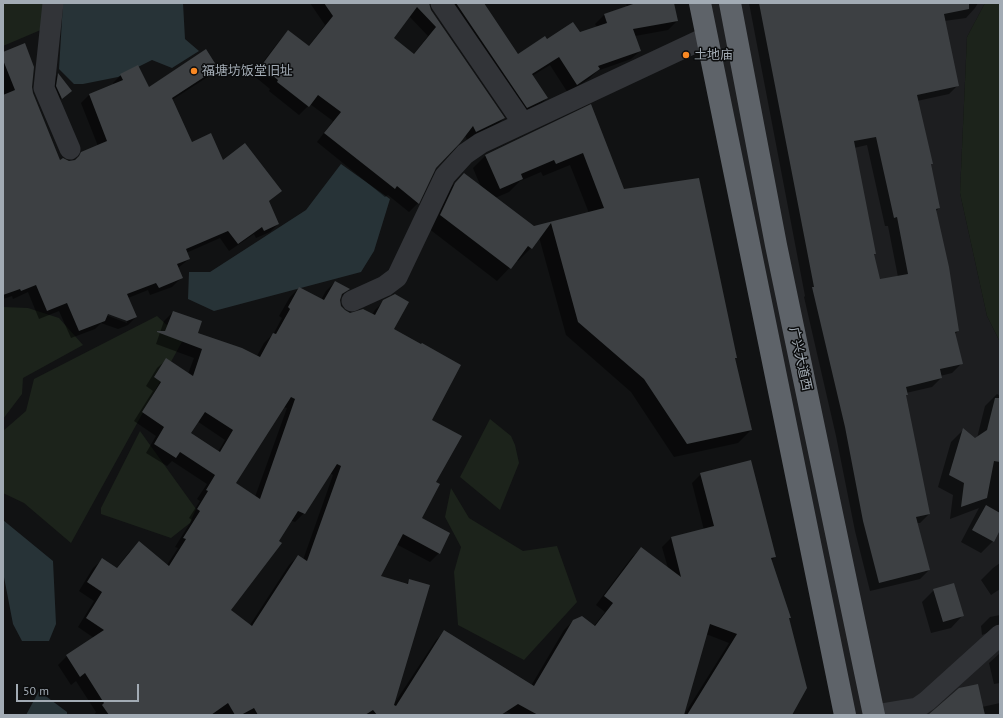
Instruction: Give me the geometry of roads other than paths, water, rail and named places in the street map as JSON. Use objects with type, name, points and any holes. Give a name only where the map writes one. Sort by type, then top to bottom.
[{"type":"highway","name":"广兴大道西","points":[[700,3],[845,715]]},
{"type":"highway","name":"广兴大道西","points":[[730,3],[776,245],[875,715]]},
{"type":"lane","points":[[53,3],[44,88],[70,149]]},
{"type":"lane","points":[[441,3],[522,123]]},
{"type":"lane","points":[[352,301],[385,286],[397,277],[445,176],[465,154],[481,143],[522,123],[707,37]]},
{"type":"lane","points":[[875,715],[917,708],[927,701],[1000,635]]},
{"type":"place","name":"土地庙","points":[[686,55]]},
{"type":"place","name":"福塘坊饭堂旧址","points":[[194,71]]}]
